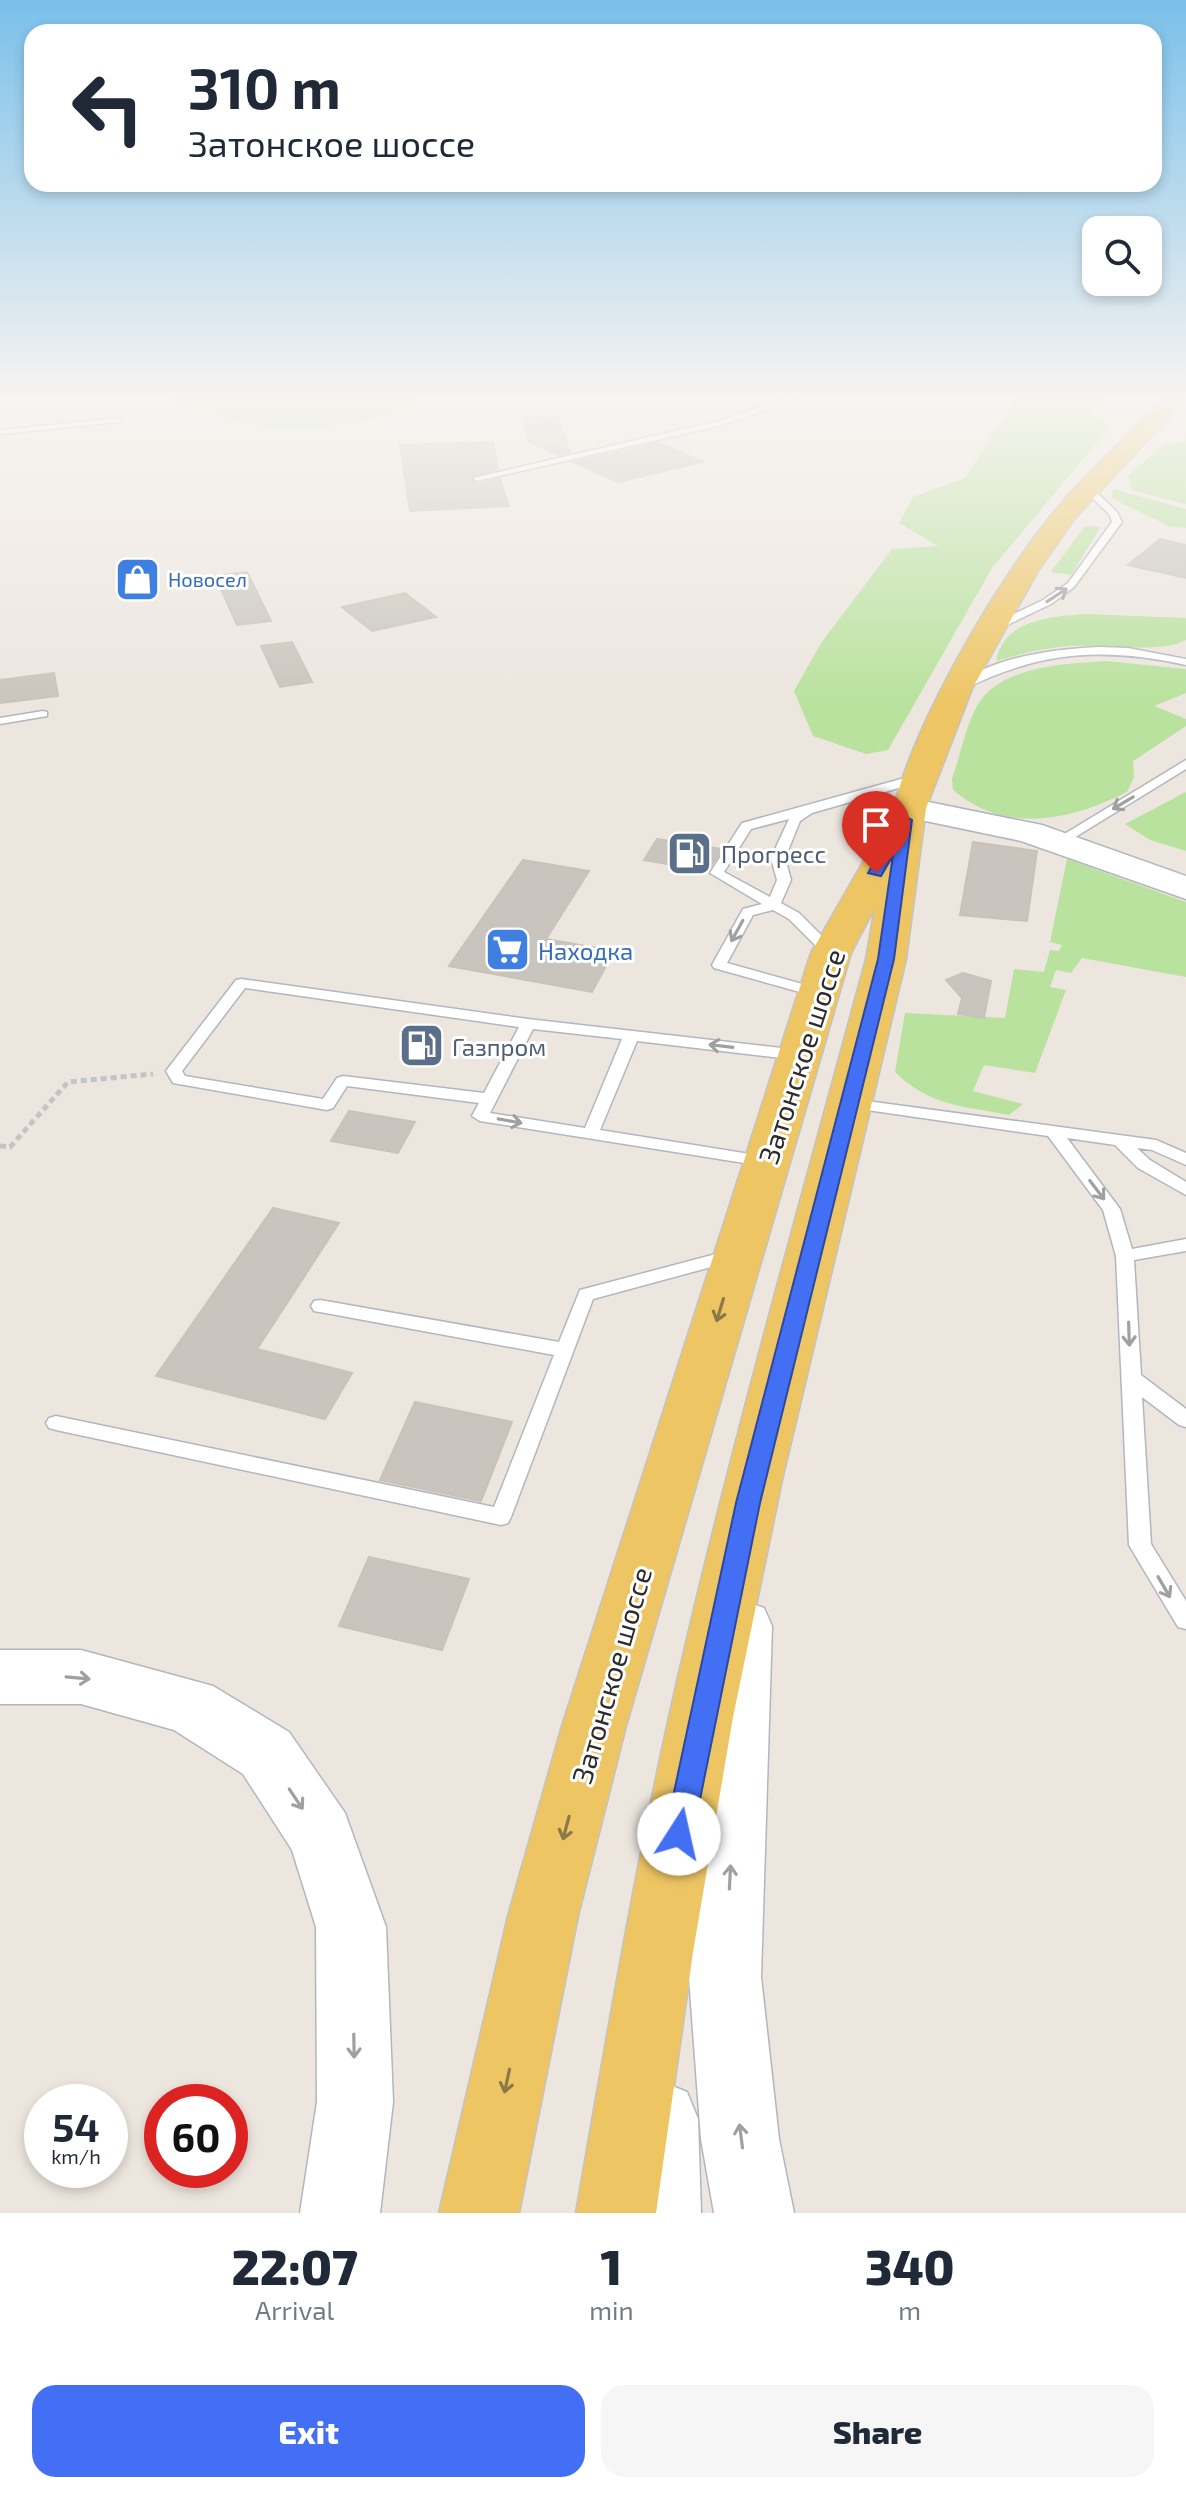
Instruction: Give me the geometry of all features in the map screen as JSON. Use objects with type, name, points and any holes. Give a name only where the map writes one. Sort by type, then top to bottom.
[{"type":"main road","points":[[1078,501],[1050,535],[988,630],[957,689],[911,802],[1059,841],[1186,888]]},
{"type":"main road","name":"Затонское шоссе","points":[[479,2213],[550,1887],[594,1726],[765,1162],[825,973],[911,802]]},
{"type":"main road","name":"Затонское шоссе","points":[[616,2213],[657,1952],[701,1717],[748,1503],[886,959],[911,802]]},
{"type":"main road","points":[[748,1503],[725,1977],[740,2139],[754,2213]]},
{"type":"main road","points":[[0,1677],[81,1677],[191,1706],[266,1753],[321,1836],[351,1927],[355,2102],[340,2213]]},
{"type":"main road","points":[[657,1952],[661,2213]]},
{"type":"lane","points":[[988,630],[1047,602],[1071,585],[1117,522],[1114,514],[1101,501]]},
{"type":"lane","points":[[957,689],[1005,664],[1060,652],[1114,651],[1186,662]]},
{"type":"lane","points":[[0,721],[43,714]]},
{"type":"lane","points":[[1059,841],[1186,764]]},
{"type":"lane","points":[[825,973],[794,916],[717,873],[746,826],[808,810],[911,802]]},
{"type":"lane","points":[[774,905],[784,880],[778,858],[795,819],[808,810]]},
{"type":"lane","points":[[774,905],[748,912],[719,965],[825,973]]},
{"type":"lane","points":[[489,1099],[343,1081],[327,1105],[179,1080],[174,1071],[241,983],[528,1024],[799,1055]]},
{"type":"lane","points":[[528,1024],[480,1116],[765,1162]]},
{"type":"lane","points":[[590,1134],[631,1036]]},
{"type":"lane","points":[[851,1104],[1156,1145],[1186,1160]]},
{"type":"lane","points":[[1053,1131],[1111,1209],[1125,1256],[1140,1545],[1186,1620]]},
{"type":"lane","points":[[1120,1140],[1144,1164],[1186,1189]]},
{"type":"lane","points":[[1125,1256],[1186,1245]]},
{"type":"lane","points":[[56,1423],[501,1517],[586,1295],[737,1254]]},
{"type":"lane","points":[[320,1306],[564,1350]]},
{"type":"lane","points":[[1130,1377],[1186,1420]]},
{"type":"path","points":[[0,1146],[10,1147],[68,1082],[174,1071]]},
{"type":"green space","points":[[911,501],[1048,501],[992,568],[888,750],[866,754],[813,736],[794,691],[821,643],[892,549],[938,546],[899,523]]},
{"type":"green space","points":[[1118,501],[1158,501],[1186,509],[1186,528],[1169,526]]},
{"type":"green space","points":[[1084,527],[1100,528],[1071,575],[1051,572]]},
{"type":"green space","points":[[1085,614],[1186,618],[1186,640],[1146,648],[1059,647],[996,661],[1008,636],[1018,628],[1044,619]]},
{"type":"green space","points":[[1106,661],[1186,669],[1186,693],[1154,706],[1186,719],[1186,726],[1133,761],[1134,777],[1127,792],[1061,816],[1016,818],[973,804],[953,790],[952,779],[969,725],[986,694],[1016,675],[1034,670]]},
{"type":"green space","points":[[1186,792],[1186,851],[1150,840],[1125,824]]},
{"type":"green space","points":[[1067,859],[1186,902],[1186,977],[1082,958],[1071,973],[1056,970],[1050,987],[1066,990],[1035,1073],[984,1065],[973,1091],[1023,1104],[1009,1115],[948,1103],[921,1092],[895,1072],[905,1013],[1005,1018],[1014,969],[1044,972],[1050,950],[1059,951],[1062,945],[1050,942]]},
{"type":"building","points":[[409,501],[507,501],[509,506],[410,511]]},
{"type":"building","points":[[1160,539],[1186,545],[1186,578],[1128,565]]},
{"type":"building","points":[[247,572],[271,621],[237,625],[215,576]]},
{"type":"building","points":[[405,593],[436,617],[372,631],[342,607]]},
{"type":"building","points":[[292,642],[312,682],[280,687],[261,646]]},
{"type":"building","points":[[54,673],[58,696],[0,703],[0,680]]},
{"type":"building","points":[[657,839],[722,849],[708,871],[644,860]]},
{"type":"building","points":[[973,842],[1037,851],[1027,921],[960,915]]},
{"type":"building","points":[[523,860],[589,871],[546,939],[614,951],[592,992],[449,966]]},
{"type":"building","points":[[963,973],[991,981],[984,1018],[958,1014],[962,998],[946,980]]},
{"type":"building","points":[[349,1111],[415,1122],[398,1153],[331,1141]]},
{"type":"building","points":[[273,1208],[339,1223],[257,1349],[352,1373],[325,1419],[156,1376]]},
{"type":"building","points":[[415,1402],[512,1422],[481,1501],[380,1480]]},
{"type":"building","points":[[369,1557],[469,1579],[442,1650],[339,1626]]},
{"type":"place","name":"Новосел","points":[[137,579]]},
{"type":"place","name":"Прогресс","points":[[690,853]]},
{"type":"place","name":"Находка","points":[[507,950]]},
{"type":"place","name":"Газпром","points":[[421,1046]]},
{"type":"route","points":[[679,1834],[748,1503],[886,959],[905,820],[876,873]]}]
